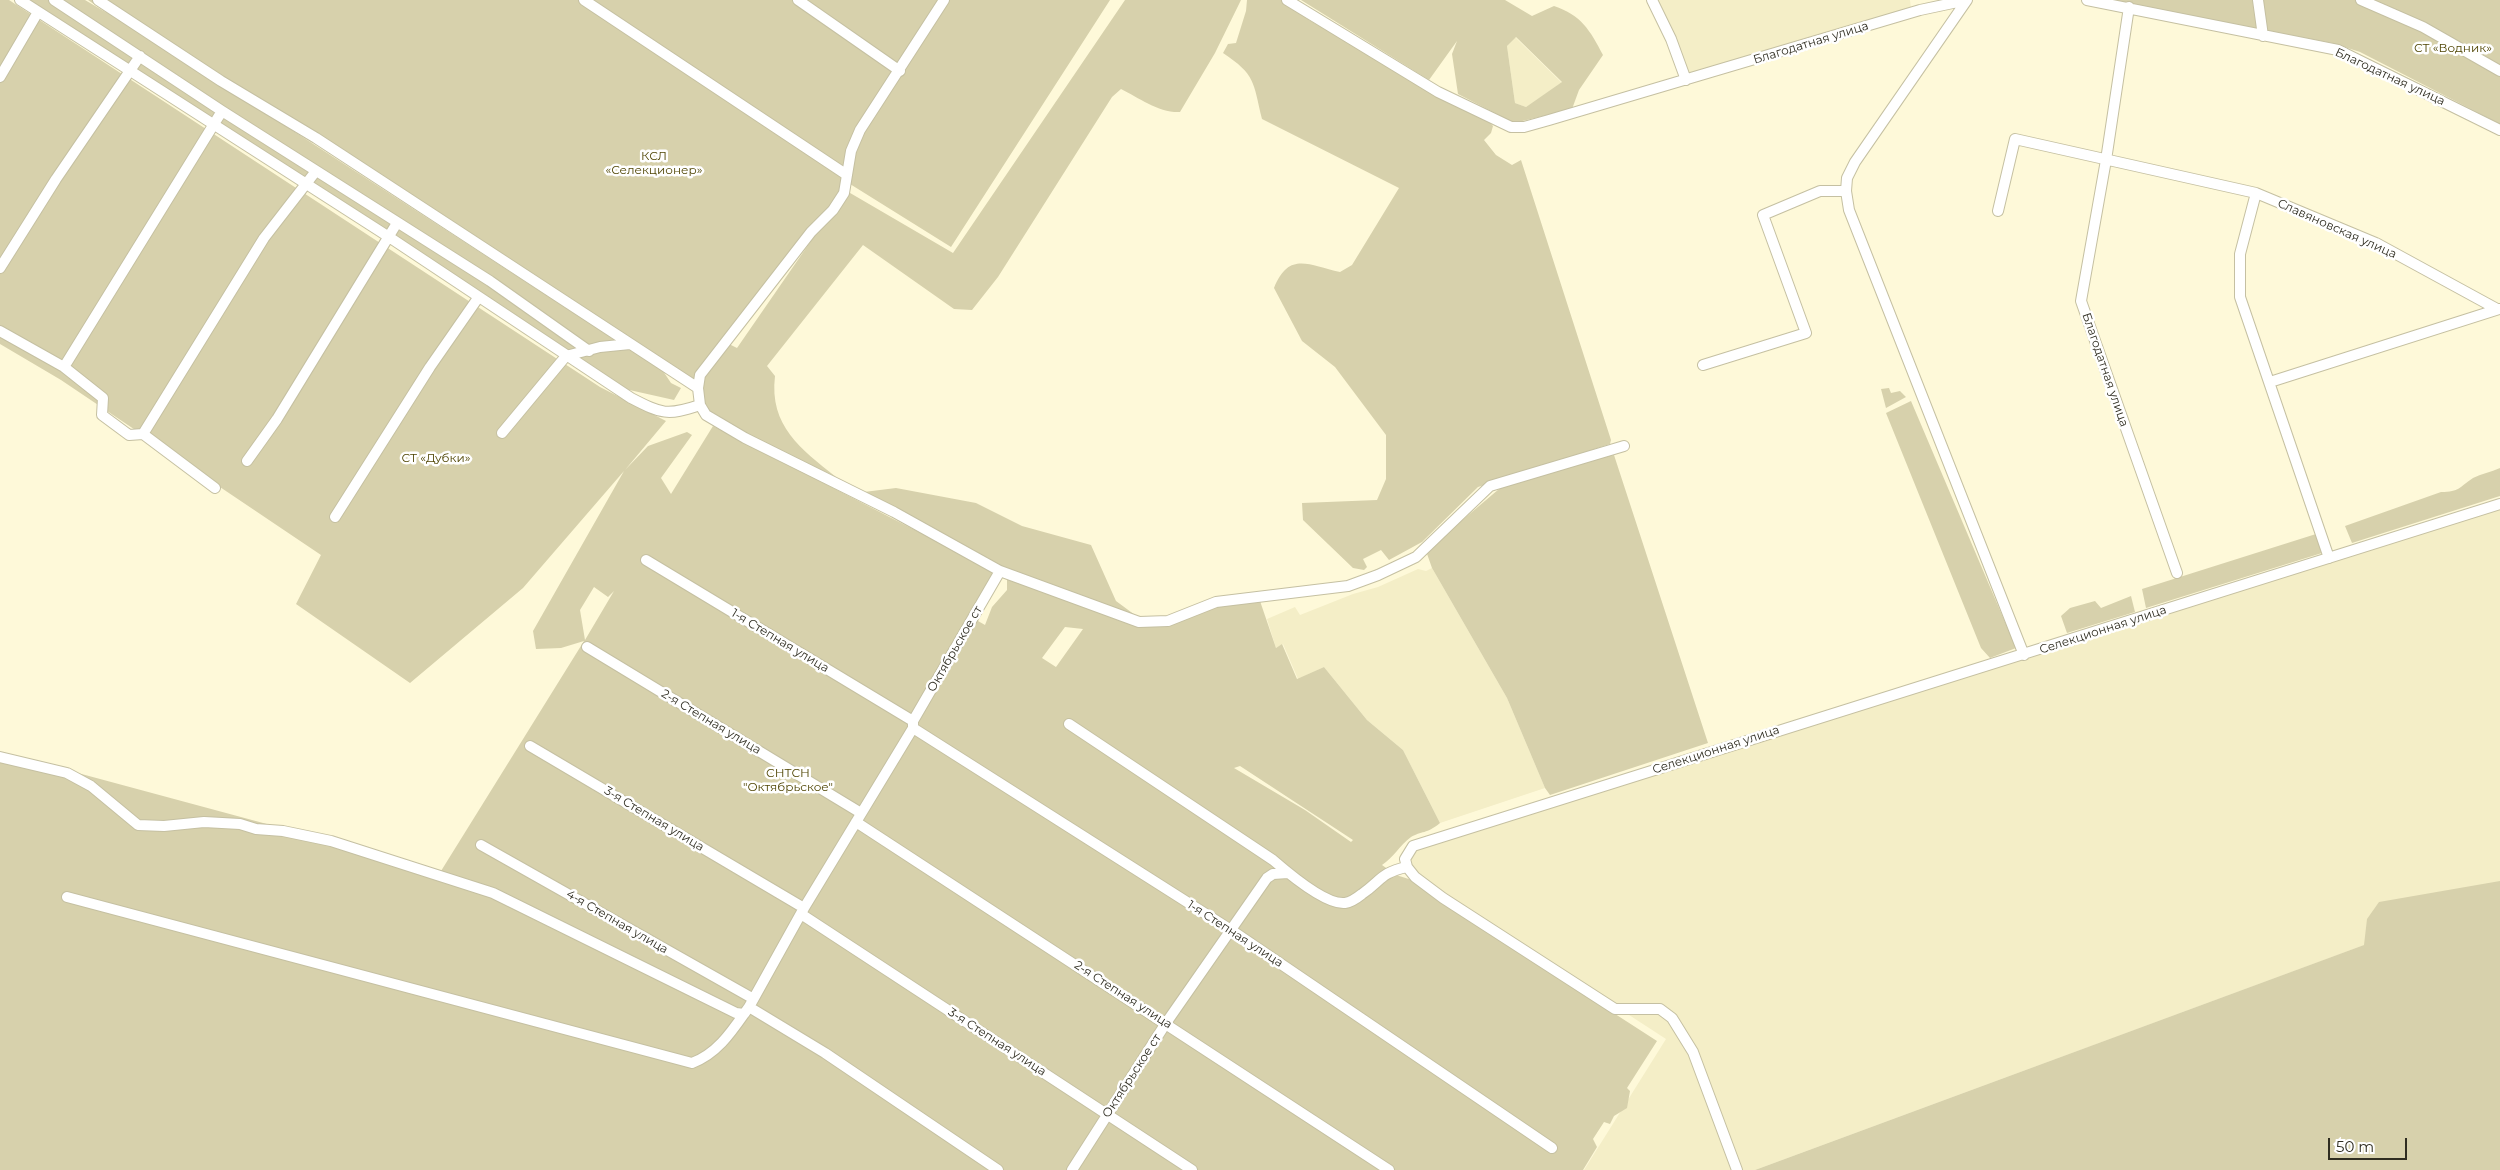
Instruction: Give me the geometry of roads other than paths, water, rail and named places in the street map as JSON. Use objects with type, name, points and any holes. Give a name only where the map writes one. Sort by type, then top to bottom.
[{"type":"street","points":[[20,0],[389,237],[478,298],[632,398],[651,408],[674,414],[700,405]]},
{"type":"street","points":[[54,0],[222,111],[490,281],[589,351]]},
{"type":"street","points":[[98,0],[221,81],[316,138],[698,388]]},
{"type":"street","points":[[584,0],[847,175]]},
{"type":"street","points":[[798,0],[900,71]]},
{"type":"street","points":[[944,0],[900,71],[860,130],[851,151],[844,193],[833,210],[811,232],[700,375],[698,388],[700,405],[706,415],[745,438],[894,512],[1000,571],[1139,622],[1168,621],[1216,602],[1348,586],[1378,576],[1416,557],[1490,486],[1624,446]]},
{"type":"street","name":"Благодатная улица","points":[[1287,0],[1438,92],[1511,127],[1524,127],[1935,7],[1967,0]]},
{"type":"street","points":[[1652,0],[1671,39],[1686,80]]},
{"type":"street","points":[[1967,0],[1855,162],[1847,178],[1846,191],[1849,210],[1876,282],[2024,655]]},
{"type":"street","name":"Благодатная улица","points":[[2087,0],[2338,50],[2500,130]]},
{"type":"street","points":[[2258,0],[2263,36]]},
{"type":"street","points":[[2361,0],[2423,27],[2500,71]]},
{"type":"street","points":[[1935,7],[1948,15],[1950,24]]},
{"type":"street","name":"Благодатная улица","points":[[2129,7],[2106,160],[2081,301],[2177,573]]},
{"type":"street","points":[[0,78],[38,12]]},
{"type":"street","points":[[0,268],[56,179],[140,56]]},
{"type":"street","points":[[64,367],[222,111]]},
{"type":"street","points":[[1998,211],[2015,139],[2106,160]]},
{"type":"street","name":"Славяновская улица","points":[[2106,160],[2256,193],[2376,243],[2498,309]]},
{"type":"street","points":[[143,434],[264,238],[316,171]]},
{"type":"street","points":[[1703,365],[1806,333],[1763,215],[1820,191],[1846,191]]},
{"type":"street","points":[[2256,193],[2240,254],[2240,297],[2329,558]]},
{"type":"street","points":[[246,461],[277,419],[398,223]]},
{"type":"street","points":[[335,518],[430,367],[478,298]]},
{"type":"street","name":"Славяновская улица","points":[[2270,382],[2498,309]]},
{"type":"street","points":[[0,331],[64,367],[103,398],[102,415],[129,435],[143,434],[215,488]]},
{"type":"street","points":[[502,433],[566,356],[600,347],[630,344]]},
{"type":"street","name":"Селекционная улица","points":[[1407,867],[1406,854],[1418,843],[2024,655],[2500,504]]},
{"type":"street","name":"1-я Степная улица","points":[[646,560],[913,725],[1231,930],[1552,1148]]},
{"type":"street","name":"Октябрьское ст","points":[[67,897],[692,1064],[703,1059],[727,1040],[749,1006],[913,725],[1000,571]]},
{"type":"street","name":"2-я Степная улица","points":[[587,647],[858,818],[1389,1170]]},
{"type":"street","points":[[1069,724],[1273,860],[1288,873],[1336,902],[1344,903],[1364,893],[1381,876],[1407,867],[1415,877],[1443,898],[1615,1009],[1660,1009],[1672,1018],[1694,1052],[1737,1170]]},
{"type":"street","name":"3-я Степная улица","points":[[530,746],[803,911],[1192,1170]]},
{"type":"street","points":[[0,757],[67,773],[90,786],[138,825],[164,826],[204,822],[240,824],[256,829],[283,831],[331,841],[492,893],[736,1013],[749,1006]]},
{"type":"street","name":"4-я Степная улица","points":[[481,845],[825,1053],[998,1170]]},
{"type":"street","name":"Октябрьское ст","points":[[1072,1170],[1166,1023],[1267,878],[1273,874],[1288,873]]},
{"type":"park label","name":"СТ «Водник»","points":[[2453,48]]},
{"type":"park label","name":"КСЛ «Селекционер»","points":[[654,163]]},
{"type":"park label","name":"СТ «Дубки»","points":[[436,458]]},
{"type":"park label","name":"СНТСН \"Октябрьское\"","points":[[788,780]]}]
